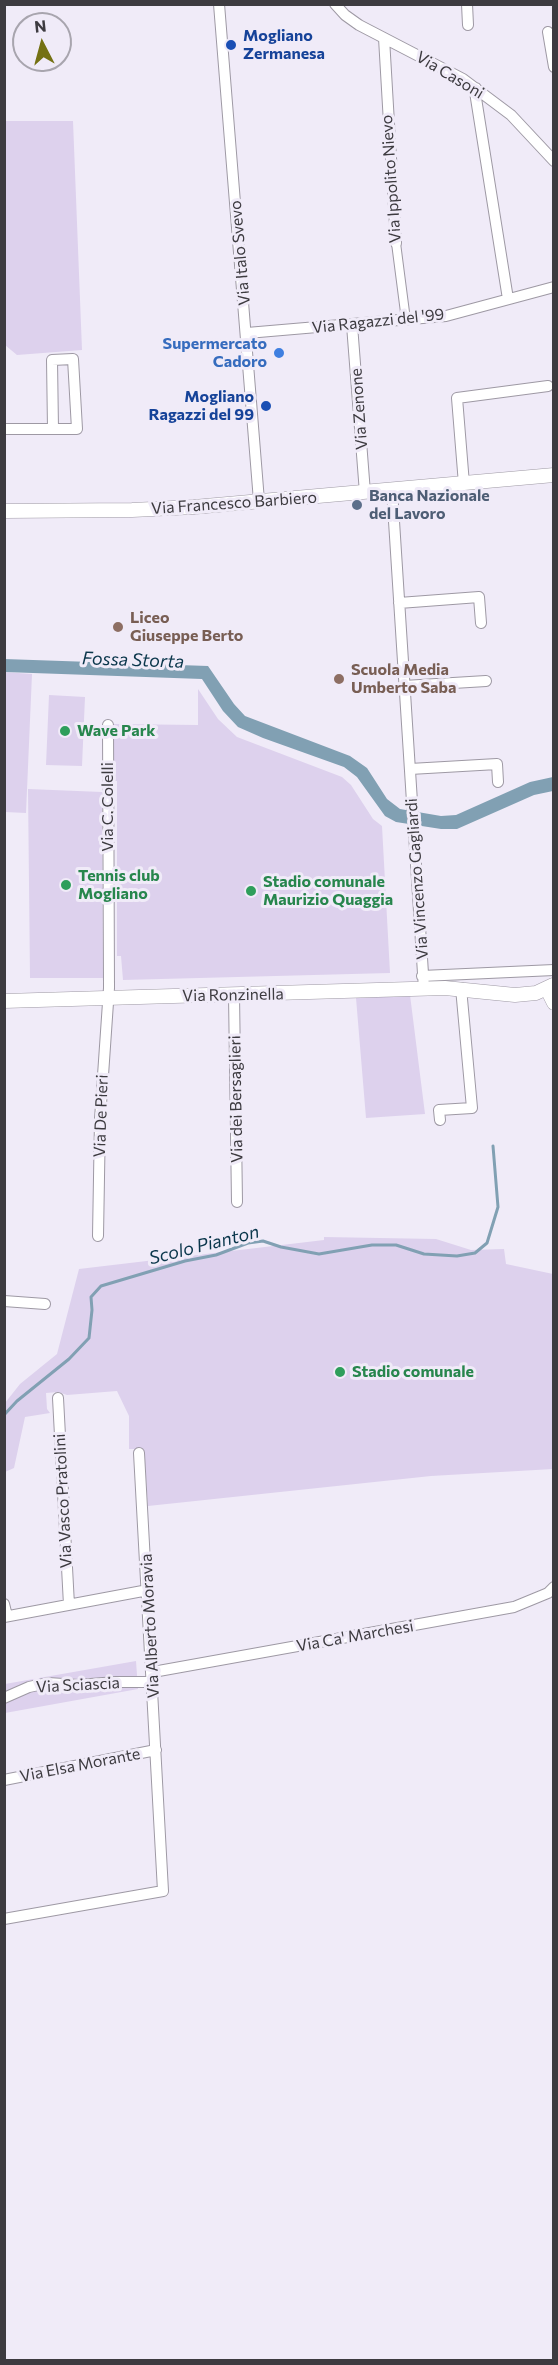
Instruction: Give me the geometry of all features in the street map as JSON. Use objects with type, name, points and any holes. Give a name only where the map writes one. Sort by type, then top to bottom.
[{"type":"street","name":"Via Italo Svevo","points":[[219,4],[259,501]]},
{"type":"street","name":"Via Casoni","points":[[335,4],[352,20],[476,88],[511,115],[554,161]]},
{"type":"street","points":[[467,4],[468,25]]},
{"type":"street","points":[[548,32],[554,67]]},
{"type":"street","name":"Via Ippolito Nievo","points":[[384,38],[396,243],[406,320]]},
{"type":"street","points":[[476,88],[508,299]]},
{"type":"street","name":"Via Ragazzi del '99","points":[[247,333],[446,316],[554,287]]},
{"type":"street","name":"Via Zenone","points":[[352,325],[365,493]]},
{"type":"street","points":[[4,429],[54,429],[77,429],[74,359],[52,360],[54,429]]},
{"type":"street","points":[[464,484],[457,398],[548,386]]},
{"type":"street","name":"Via Francesco Barbiero","points":[[4,511],[132,510],[365,493],[554,475]]},
{"type":"street","name":"Via Vincenzo Gagliardi","points":[[392,490],[423,983]]},
{"type":"street","points":[[399,603],[479,597],[481,622]]},
{"type":"street","points":[[404,686],[486,681]]},
{"type":"street","name":"Via C. Colelli","points":[[108,725],[108,997]]},
{"type":"street","points":[[410,769],[497,764],[498,782]]},
{"type":"street","name":"Via Ronzinella","points":[[4,1001],[234,995],[423,983],[554,970]]},
{"type":"street","name":"Via Ronzinella","points":[[423,983],[500,994],[542,996],[552,1002]]},
{"type":"street","name":"Via Ronzinella","points":[[522,994],[544,991],[553,985]]},
{"type":"street","name":"Via Ronzinella","points":[[552,1002],[550,992],[553,985]]},
{"type":"street","points":[[440,1120],[439,1110],[472,1108],[461,988]]},
{"type":"street","name":"Via dei Bersaglieri","points":[[234,995],[237,1202]]},
{"type":"street","name":"Via De Pieri","points":[[98,1236],[100,1119],[108,997]]},
{"type":"street","points":[[4,1301],[45,1304]]},
{"type":"street","name":"Via Vasco Pratolini","points":[[58,1398],[69,1605]]},
{"type":"street","name":"Via Alberto Moravia","points":[[4,1920],[163,1891],[139,1453]]},
{"type":"street","name":"Via Ca' Marchesi","points":[[153,1677],[513,1607],[548,1593],[554,1587]]},
{"type":"street","points":[[4,1604],[6,1617],[148,1590]]},
{"type":"street","name":"Via Sciascia","points":[[4,1698],[29,1687],[48,1683],[78,1685],[153,1677]]},
{"type":"street","name":"Via Elsa Morante","points":[[4,1780],[156,1750]]},
{"type":"shaded area","points":[[5,121],[73,121],[82,350],[17,355],[5,345]]},
{"type":"shaded area","points":[[4,672],[32,674],[26,813],[5,812]]},
{"type":"shaded area","name":"Stadio comunale Maurizio Quaggia","points":[[198,689],[218,719],[237,737],[342,777],[351,785],[373,819],[382,826],[390,973],[123,980],[121,956],[117,956],[117,781],[112,781],[113,724],[198,725]]},
{"type":"shaded area","name":"Wave Park","points":[[49,695],[85,697],[82,766],[46,765]]},
{"type":"shaded area","name":"Tennis club Mogliano","points":[[28,789],[102,792],[103,978],[30,978]]},
{"type":"shaded area","points":[[410,995],[425,1114],[366,1118],[356,998]]},
{"type":"shaded area","name":"Stadio comunale","points":[[324,1237],[436,1239],[471,1250],[504,1249],[506,1264],[553,1274],[553,1469],[431,1476],[148,1506],[144,1449],[129,1449],[129,1416],[117,1391],[67,1395],[58,1392],[46,1393],[47,1409],[50,1413],[25,1417],[14,1468],[5,1472],[5,1403],[20,1384],[57,1354],[79,1269],[324,1240]]},
{"type":"shaded area","points":[[136,1661],[138,1689],[5,1713],[5,1684]]},
{"type":"water","points":[[4,659],[208,666],[245,716],[350,756],[367,768],[387,799],[400,809],[441,816],[456,815],[530,782],[553,777],[553,791],[534,795],[457,829],[441,829],[396,822],[385,816],[357,777],[344,767],[238,727],[223,711],[202,679],[5,672]]},
{"type":"waterway","name":"Scolo Pianton","points":[[4,1415],[17,1401],[69,1359],[89,1338],[91,1297],[101,1286],[185,1261],[216,1255],[248,1243],[263,1241],[319,1254],[372,1245],[396,1245],[424,1254],[457,1256],[475,1253],[487,1243],[498,1207],[493,1146]]},
{"type":"place","name":"Mogliano Zermanesa","points":[[231,45]]},
{"type":"place","name":"Supermercato Cadoro","points":[[279,353]]},
{"type":"place","name":"Mogliano Ragazzi del 99","points":[[266,406]]},
{"type":"place","name":"Banca Nazionale del Lavoro","points":[[357,505]]},
{"type":"place","name":"Liceo Giuseppe Berto","points":[[118,627]]},
{"type":"place","name":"Scuola Media Umberto Saba","points":[[339,679]]},
{"type":"place","name":"Wave Park","points":[[65,731]]},
{"type":"place","name":"Tennis club Mogliano","points":[[66,885]]},
{"type":"place","name":"Stadio comunale Maurizio Quaggia","points":[[251,891]]},
{"type":"place","name":"Stadio comunale","points":[[340,1372]]},
{"type":"water label","name":"Fossa Storta","points":[[133,660]]}]
